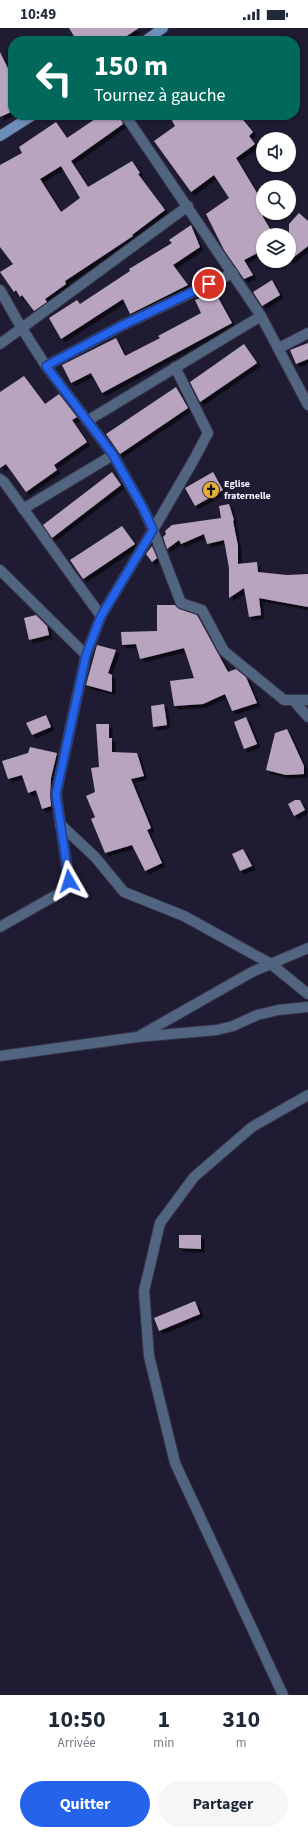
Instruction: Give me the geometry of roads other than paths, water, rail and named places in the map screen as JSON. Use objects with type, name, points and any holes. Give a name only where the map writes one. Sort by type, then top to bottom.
[{"type":"main road","points":[[152,36],[163,28]]},
{"type":"main road","points":[[0,136],[26,120]]},
{"type":"street","points":[[128,120],[261,316],[308,405]]},
{"type":"street","points":[[0,344],[21,327],[188,206]]},
{"type":"street","points":[[46,366],[119,327],[233,273]]},
{"type":"street","points":[[0,290],[46,366],[113,455],[143,508],[181,603],[202,610],[224,651],[284,700],[308,700]]},
{"type":"street","points":[[87,421],[261,316]]},
{"type":"street","points":[[279,348],[308,333]]},
{"type":"street","points":[[0,927],[65,890],[69,881],[56,794],[86,655],[101,616],[153,530],[208,433],[175,367]]},
{"type":"street","points":[[23,509],[113,455]]},
{"type":"street","points":[[0,479],[101,616]]},
{"type":"street","points":[[0,570],[86,655]]},
{"type":"street","points":[[294,701],[308,717]]},
{"type":"street","points":[[60,824],[95,857],[124,892],[184,916],[271,964],[308,994]]},
{"type":"street","points":[[137,1037],[252,972],[308,948]]},
{"type":"street","points":[[0,1056],[137,1037],[217,1030],[233,1026],[257,1015],[278,1010],[308,1007]]},
{"type":"street","points":[[283,1695],[175,1463],[149,1356],[144,1291],[160,1223],[194,1177],[252,1127],[308,1095]]},
{"type":"place","name":"Eglise fraternelle","points":[[211,490]]}]
